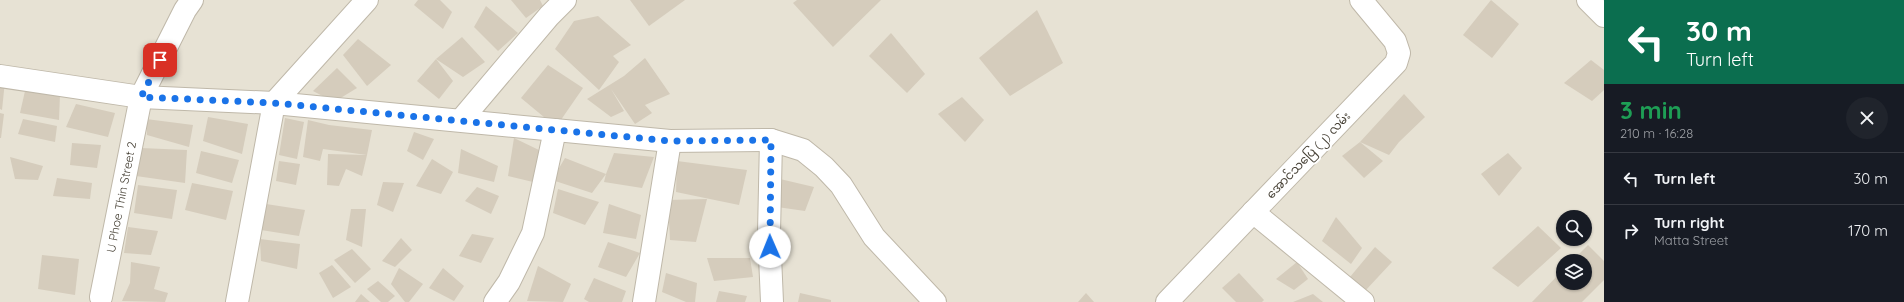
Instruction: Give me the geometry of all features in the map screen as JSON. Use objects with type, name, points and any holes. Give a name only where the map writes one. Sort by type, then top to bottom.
[{"type":"street","name":"U Phoe Thin Street 2","points":[[101,297],[141,97],[185,10],[192,0]]},
{"type":"street","points":[[236,302],[274,103],[367,0]]},
{"type":"street","points":[[462,120],[549,16],[565,0]]},
{"type":"street","name":"အောင်သပြေ (၂) လမ်း","points":[[1166,302],[1396,63],[1399,53],[1395,41],[1361,0]]},
{"type":"street","points":[[1588,0],[1604,16]]},
{"type":"street","points":[[0,76],[141,97],[274,103],[670,141],[771,140],[803,150],[824,166],[841,185],[874,237],[935,302]]},
{"type":"street","points":[[495,302],[509,282],[533,233],[555,130]]},
{"type":"street","points":[[771,140],[769,233],[772,302]]},
{"type":"street","points":[[644,302],[670,141]]},
{"type":"street","points":[[1253,212],[1363,302]]},
{"type":"shaded area","points":[[0,0],[1604,0],[1604,302],[0,302]]},
{"type":"building","points":[[418,0],[440,0],[452,12],[443,29],[414,5]]},
{"type":"building","points":[[511,0],[540,0],[543,6],[526,18]]},
{"type":"building","points":[[630,0],[685,0],[649,26]]},
{"type":"building","points":[[797,0],[881,0],[833,47],[793,3]]},
{"type":"building","points":[[1491,0],[1519,24],[1492,58],[1463,35]]},
{"type":"building","points":[[486,6],[518,33],[498,51],[474,27]]},
{"type":"building","points":[[1037,10],[1063,63],[1010,96],[979,58]]},
{"type":"building","points":[[598,16],[631,45],[613,56],[619,62],[599,90],[555,49],[574,21]]},
{"type":"building","points":[[891,33],[925,74],[907,93],[869,56]]},
{"type":"building","points":[[462,37],[485,62],[463,77],[436,59]]},
{"type":"building","points":[[358,39],[391,65],[367,86],[343,55]]},
{"type":"building","points":[[645,58],[670,94],[645,105],[652,113],[635,124],[611,89],[624,111],[611,117],[587,99],[624,76]]},
{"type":"building","points":[[436,59],[453,81],[439,99],[417,81]]},
{"type":"building","points":[[1591,60],[1604,70],[1604,90],[1592,101],[1564,83]]},
{"type":"building","points":[[548,65],[583,88],[556,127],[521,98]]},
{"type":"building","points":[[337,68],[357,88],[334,102],[313,91]]},
{"type":"building","points":[[0,81],[5,81],[2,110],[0,109]]},
{"type":"building","points":[[25,91],[60,94],[59,120],[20,113]]},
{"type":"building","points":[[1404,94],[1425,117],[1399,142],[1389,155],[1360,142]]},
{"type":"building","points":[[962,97],[984,120],[965,142],[938,114]]},
{"type":"building","points":[[76,104],[115,113],[108,137],[66,127]]},
{"type":"building","points":[[0,113],[4,114],[1,138],[0,138]]},
{"type":"building","points":[[208,117],[248,124],[242,154],[203,141]]},
{"type":"building","points":[[285,118],[304,122],[297,159],[279,155]]},
{"type":"building","points":[[23,119],[57,126],[55,142],[18,134]]},
{"type":"building","points":[[146,119],[193,125],[189,147],[147,135]]},
{"type":"building","points":[[308,120],[329,125],[372,130],[367,155],[323,149],[320,161],[303,157]]},
{"type":"building","points":[[414,132],[434,139],[423,160],[407,151]]},
{"type":"building","points":[[514,138],[541,151],[533,182],[508,176]]},
{"type":"building","points":[[1360,142],[1383,161],[1364,178],[1342,156]]},
{"type":"building","points":[[72,143],[101,145],[97,168],[70,165]]},
{"type":"building","points":[[141,148],[187,150],[185,183],[136,176]]},
{"type":"building","points":[[461,149],[498,166],[494,182],[458,173]]},
{"type":"building","points":[[201,151],[239,160],[232,183],[196,173]]},
{"type":"building","points":[[614,153],[654,157],[642,188],[604,182]]},
{"type":"building","points":[[1508,153],[1522,168],[1499,196],[1481,174]]},
{"type":"building","points":[[328,154],[367,155],[362,176],[346,169],[339,186],[327,185]]},
{"type":"building","points":[[10,157],[43,166],[38,180],[15,179]]},
{"type":"building","points":[[565,158],[606,174],[592,193],[552,180]]},
{"type":"building","points":[[432,159],[453,172],[441,194],[416,186]]},
{"type":"building","points":[[279,161],[300,164],[296,185],[276,181]]},
{"type":"building","points":[[677,161],[747,170],[739,205],[676,192]]},
{"type":"building","points":[[57,178],[92,183],[90,199],[53,196]]},
{"type":"building","points":[[780,179],[814,187],[805,211],[777,207]]},
{"type":"building","points":[[383,182],[404,183],[393,212],[377,205]]},
{"type":"building","points":[[192,183],[233,191],[226,220],[185,210]]},
{"type":"building","points":[[138,185],[177,190],[172,219],[134,213]]},
{"type":"building","points":[[477,187],[499,196],[491,214],[465,201]]},
{"type":"building","points":[[558,189],[599,202],[585,225],[553,213]]},
{"type":"building","points":[[707,199],[696,242],[670,240],[668,200]]},
{"type":"building","points":[[266,204],[305,210],[299,236],[261,230]]},
{"type":"building","points":[[609,204],[641,215],[636,239],[603,233]]},
{"type":"building","points":[[351,209],[366,209],[362,247],[346,240]]},
{"type":"building","points":[[1336,217],[1362,248],[1351,264],[1322,241]]},
{"type":"building","points":[[1538,226],[1556,243],[1556,246],[1561,248],[1518,287],[1492,268]]},
{"type":"building","points":[[128,227],[158,231],[151,255],[124,253]]},
{"type":"building","points":[[472,234],[494,238],[481,263],[459,256]]},
{"type":"building","points":[[401,238],[412,250],[395,267],[382,261]]},
{"type":"building","points":[[260,239],[300,244],[297,269],[261,261]]},
{"type":"building","points":[[608,242],[640,253],[626,277],[598,267]]},
{"type":"building","points":[[1587,246],[1589,246],[1604,261],[1604,280],[1582,302],[1532,302],[1556,277],[1556,290],[1592,290],[1592,254],[1579,254]]},
{"type":"building","points":[[1375,247],[1392,262],[1365,291],[1350,277]]},
{"type":"building","points":[[352,249],[371,269],[355,283],[334,260]]},
{"type":"building","points":[[42,255],[79,259],[75,295],[38,289]]},
{"type":"building","points":[[707,258],[750,258],[753,277],[714,281]]},
{"type":"building","points":[[131,262],[160,267],[154,289],[168,293],[165,302],[122,301],[130,283]]},
{"type":"building","points":[[1297,262],[1308,279],[1294,290],[1276,279]]},
{"type":"building","points":[[332,265],[351,287],[333,298],[319,273]]},
{"type":"building","points":[[538,266],[571,284],[563,302],[527,301]]},
{"type":"building","points":[[399,268],[423,284],[409,302],[405,302],[391,284]]},
{"type":"building","points":[[443,268],[464,286],[454,301],[429,288]]},
{"type":"building","points":[[666,273],[697,283],[695,302],[686,302],[662,292]]},
{"type":"building","points":[[1239,273],[1264,300],[1262,302],[1236,302],[1222,288]]},
{"type":"building","points":[[594,278],[626,291],[622,302],[589,302],[584,299]]},
{"type":"building","points":[[378,281],[395,296],[388,302],[381,302],[367,289]]},
{"type":"building","points":[[719,291],[747,296],[745,302],[716,302]]},
{"type":"building","points":[[800,293],[831,300],[831,302],[798,302]]},
{"type":"building","points":[[1086,293],[1094,302],[1078,302]]},
{"type":"building","points":[[361,294],[370,302],[355,302]]},
{"type":"building","points":[[1313,294],[1323,302],[1293,302]]},
{"type":"route","points":[[160,60],[141,97],[274,103],[670,141],[771,140],[770,247]]}]
